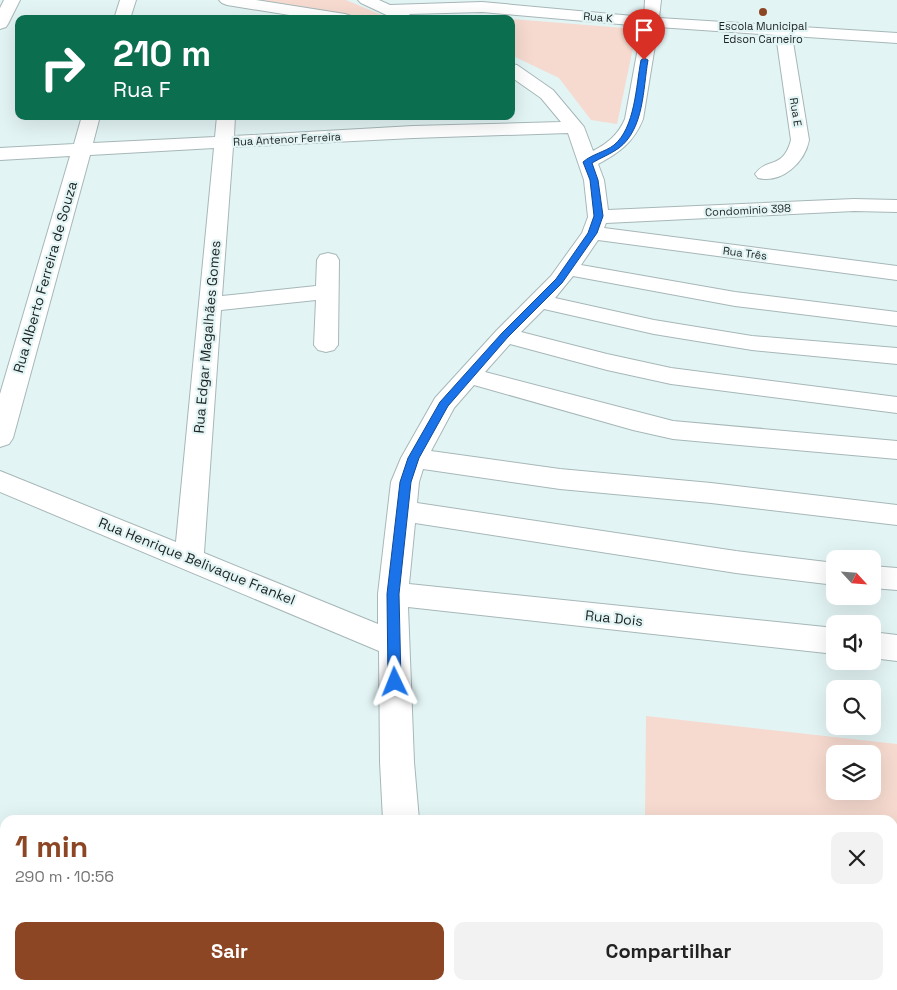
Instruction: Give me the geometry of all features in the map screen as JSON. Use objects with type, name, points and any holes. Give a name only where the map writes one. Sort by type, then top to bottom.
[{"type":"street","points":[[0,24],[12,0]]},
{"type":"street","points":[[123,15],[128,0]]},
{"type":"street","points":[[366,0],[397,15]]},
{"type":"street","points":[[587,162],[617,146],[630,132],[651,22],[653,0]]},
{"type":"street","points":[[237,15],[233,1],[320,15]]},
{"type":"street","name":"Rua K","points":[[404,15],[448,7],[518,5],[651,22],[897,38]]},
{"type":"street","name":"Rua E","points":[[765,174],[792,161],[798,152],[800,140],[783,31]]},
{"type":"street","points":[[401,815],[397,762],[393,594],[405,482],[414,458],[444,404],[505,335],[569,268],[595,225],[594,180],[575,127],[547,94],[515,72]]},
{"type":"street","name":"Rua Alberto Ferreira de Souza","points":[[0,438],[90,120]]},
{"type":"street","name":"Rua Edgar Magalhães Gomes","points":[[189,558],[222,142],[225,120]]},
{"type":"street","name":"Rua Antenor Ferreira","points":[[0,154],[222,142],[411,124],[575,127]]},
{"type":"street","name":"Condominio 398","points":[[595,225],[854,205],[897,206]]},
{"type":"street","name":"Rua Três","points":[[595,225],[897,273]]},
{"type":"street","points":[[326,345],[328,260]]},
{"type":"street","points":[[569,268],[735,299],[897,319]]},
{"type":"street","points":[[209,304],[327,292]]},
{"type":"street","points":[[540,300],[654,327],[752,343],[897,356]]},
{"type":"street","points":[[505,335],[606,362],[671,376],[897,405]]},
{"type":"street","points":[[469,376],[633,421],[673,430],[897,450]]},
{"type":"street","points":[[414,458],[560,479],[711,492],[897,515]]},
{"type":"street","name":"Rua Henrique Belivaque Frankel","points":[[0,481],[393,642]]},
{"type":"street","points":[[402,511],[736,562],[826,573]]},
{"type":"street","points":[[881,578],[897,579]]},
{"type":"street","name":"Rua Dois","points":[[393,594],[826,640]]},
{"type":"street","points":[[881,647],[897,648]]},
{"type":"shaded area","points":[[260,0],[346,0],[382,15],[351,15]]},
{"type":"shaded area","points":[[515,19],[637,29],[617,124],[591,120],[559,78],[515,57]]},
{"type":"shaded area","points":[[646,716],[897,744],[897,815],[645,815]]},
{"type":"place","name":"Escola Municipal Edson Carneiro","points":[[763,12]]},
{"type":"route","points":[[395,682],[393,594],[405,482],[414,458],[444,404],[505,335],[559,281],[592,233],[598,216],[594,180],[587,162],[617,146],[630,132],[644,60]]}]
